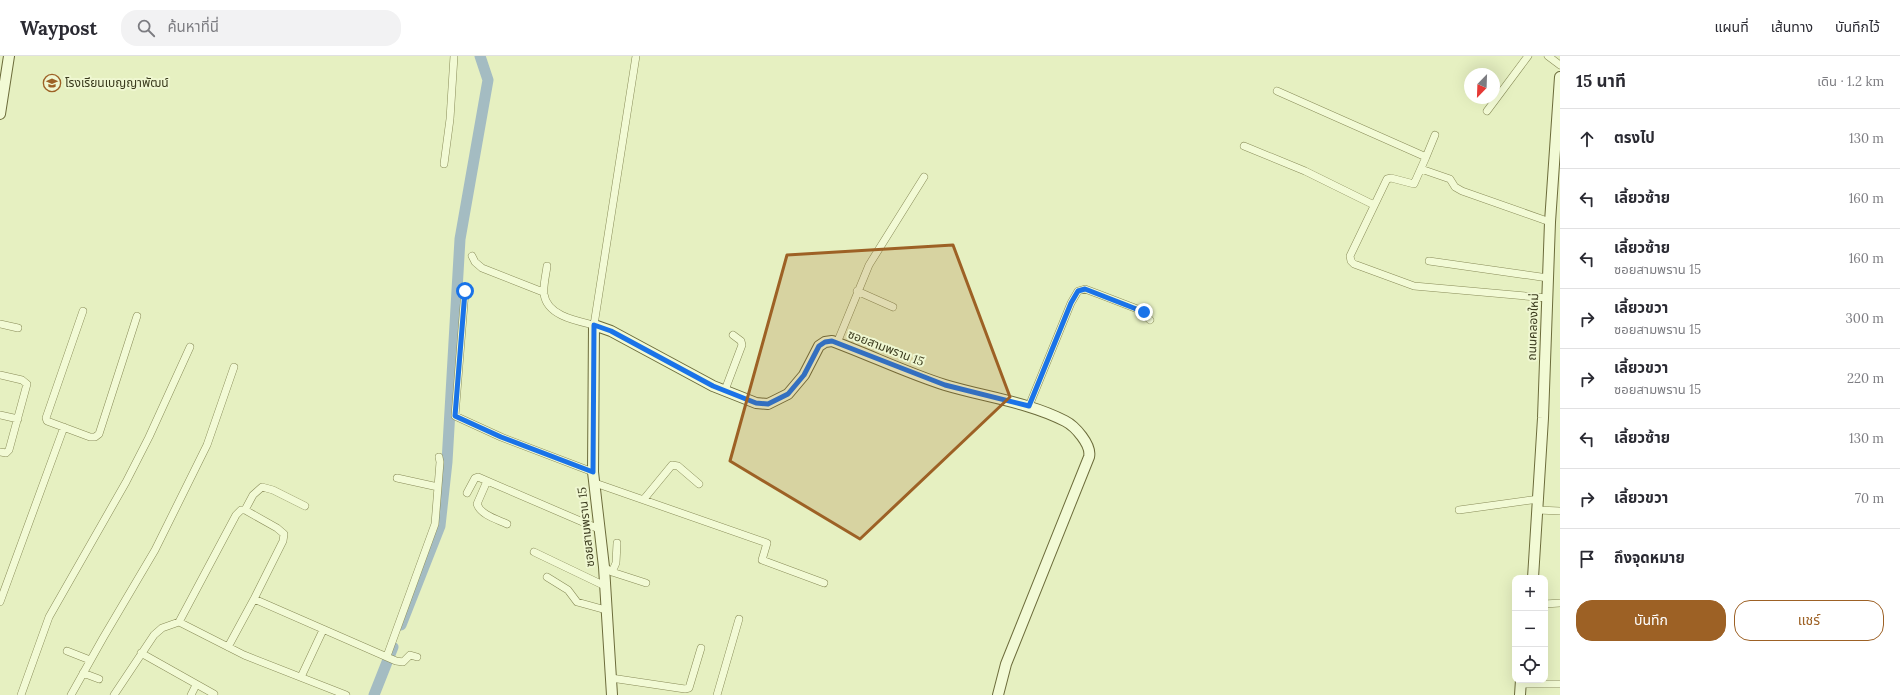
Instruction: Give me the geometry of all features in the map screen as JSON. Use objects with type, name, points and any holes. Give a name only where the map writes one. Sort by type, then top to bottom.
[{"type":"street","points":[[0,114],[10,56]]},
{"type":"street","points":[[444,164],[450,119],[454,56]]},
{"type":"street","points":[[547,266],[544,298],[554,311],[572,319],[594,325],[636,56]]},
{"type":"street","points":[[1487,111],[1528,56]]},
{"type":"street","points":[[1548,56],[1560,66]]},
{"type":"street","name":"ถนนคลองใหม่","points":[[1533,575],[1539,499],[1550,222],[1560,77]]},
{"type":"street","points":[[1277,91],[1426,157]]},
{"type":"street","points":[[1435,135],[1413,184],[1391,178],[1387,180],[1350,256],[1351,261],[1354,264],[1414,286],[1547,298]]},
{"type":"street","points":[[1244,146],[1305,171],[1374,205]]},
{"type":"street","points":[[1421,169],[1450,179],[1455,187],[1462,191],[1550,222]]},
{"type":"street","points":[[837,343],[857,291],[875,254],[924,177]]},
{"type":"street","points":[[472,256],[475,262],[482,268],[544,292]]},
{"type":"street","points":[[1429,261],[1548,278]]},
{"type":"street","points":[[1029,406],[1071,303],[1078,291],[1085,289],[1108,297],[1140,310],[1150,320]]},
{"type":"street","points":[[465,291],[455,416],[501,437],[593,472]]},
{"type":"street","points":[[857,291],[893,307]]},
{"type":"street","points":[[83,311],[46,415],[47,421],[90,437],[95,437],[99,434],[137,316]]},
{"type":"street","points":[[0,324],[18,328]]},
{"type":"street","name":"ซอยสามพราน 15","points":[[612,695],[605,586],[608,570],[599,529],[593,472],[594,325],[611,331],[713,386],[756,403],[768,404],[788,394],[796,385],[819,346],[825,342],[832,341],[945,385],[1029,406],[1066,422],[1087,445],[1090,453],[1006,664],[998,695]]},
{"type":"street","points":[[725,390],[742,345],[741,341],[733,335]]},
{"type":"street","points":[[21,695],[49,617],[126,482],[149,437],[190,347]]},
{"type":"street","points":[[71,695],[155,550],[174,512],[207,445],[234,367]]},
{"type":"street","points":[[0,375],[22,380],[27,384],[9,450],[6,453],[0,452]]},
{"type":"street","points":[[0,415],[18,419]]},
{"type":"street","points":[[0,602],[64,427]]},
{"type":"street","points":[[387,656],[435,524],[440,462],[439,457]]},
{"type":"street","points":[[644,499],[672,465],[678,466],[699,484]]},
{"type":"street","points":[[467,493],[474,478],[478,477],[599,529]]},
{"type":"street","points":[[398,478],[438,487]]},
{"type":"street","points":[[487,481],[477,504],[485,514],[506,524]]},
{"type":"street","points":[[595,482],[767,543],[762,560],[824,583]]},
{"type":"street","points":[[114,695],[141,653],[157,632],[180,622],[236,515],[238,512],[244,510],[253,495],[262,487],[273,490],[305,506]]},
{"type":"street","points":[[1459,510],[1539,499]]},
{"type":"street","points":[[228,647],[283,541],[284,534],[277,528],[244,510]]},
{"type":"street","points":[[1538,510],[1560,511]]},
{"type":"street","points":[[617,543],[616,563],[608,570],[646,583]]},
{"type":"street","points":[[534,552],[605,586]]},
{"type":"street","points":[[547,577],[568,590],[577,602],[606,610]]},
{"type":"street","points":[[254,599],[323,630],[396,660],[403,662],[410,655],[417,657]]},
{"type":"street","points":[[1548,604],[1560,603]]},
{"type":"street","points":[[717,695],[739,619]]},
{"type":"street","points":[[180,622],[244,655],[346,695]]},
{"type":"street","points":[[301,677],[323,630]]},
{"type":"street","points":[[611,678],[685,690],[689,688],[701,648]]},
{"type":"street","points":[[67,651],[90,660]]},
{"type":"street","points":[[141,653],[214,694]]},
{"type":"street","points":[[83,673],[99,679]]},
{"type":"street","points":[[1520,695],[1524,683],[1560,684]]},
{"type":"street","points":[[191,695],[196,685]]},
{"type":"highlighted area","points":[[953,245],[1010,397],[860,539],[730,461],[787,255]]},
{"type":"waterway","points":[[401,625],[440,526],[447,462],[460,239],[488,80],[480,56]]},
{"type":"waterway","points":[[374,695],[393,647]]},
{"type":"place","name":"โรงเรียนเบญญาพัฒน์","points":[[52,83]]},
{"type":"route","points":[[465,291],[455,416],[501,437],[593,472],[594,325],[611,331],[660,356],[713,386],[756,403],[768,404],[788,394],[804,375],[819,346],[825,342],[832,341],[890,365],[945,385],[1029,406],[1071,303],[1078,291],[1085,289],[1144,312]]}]
